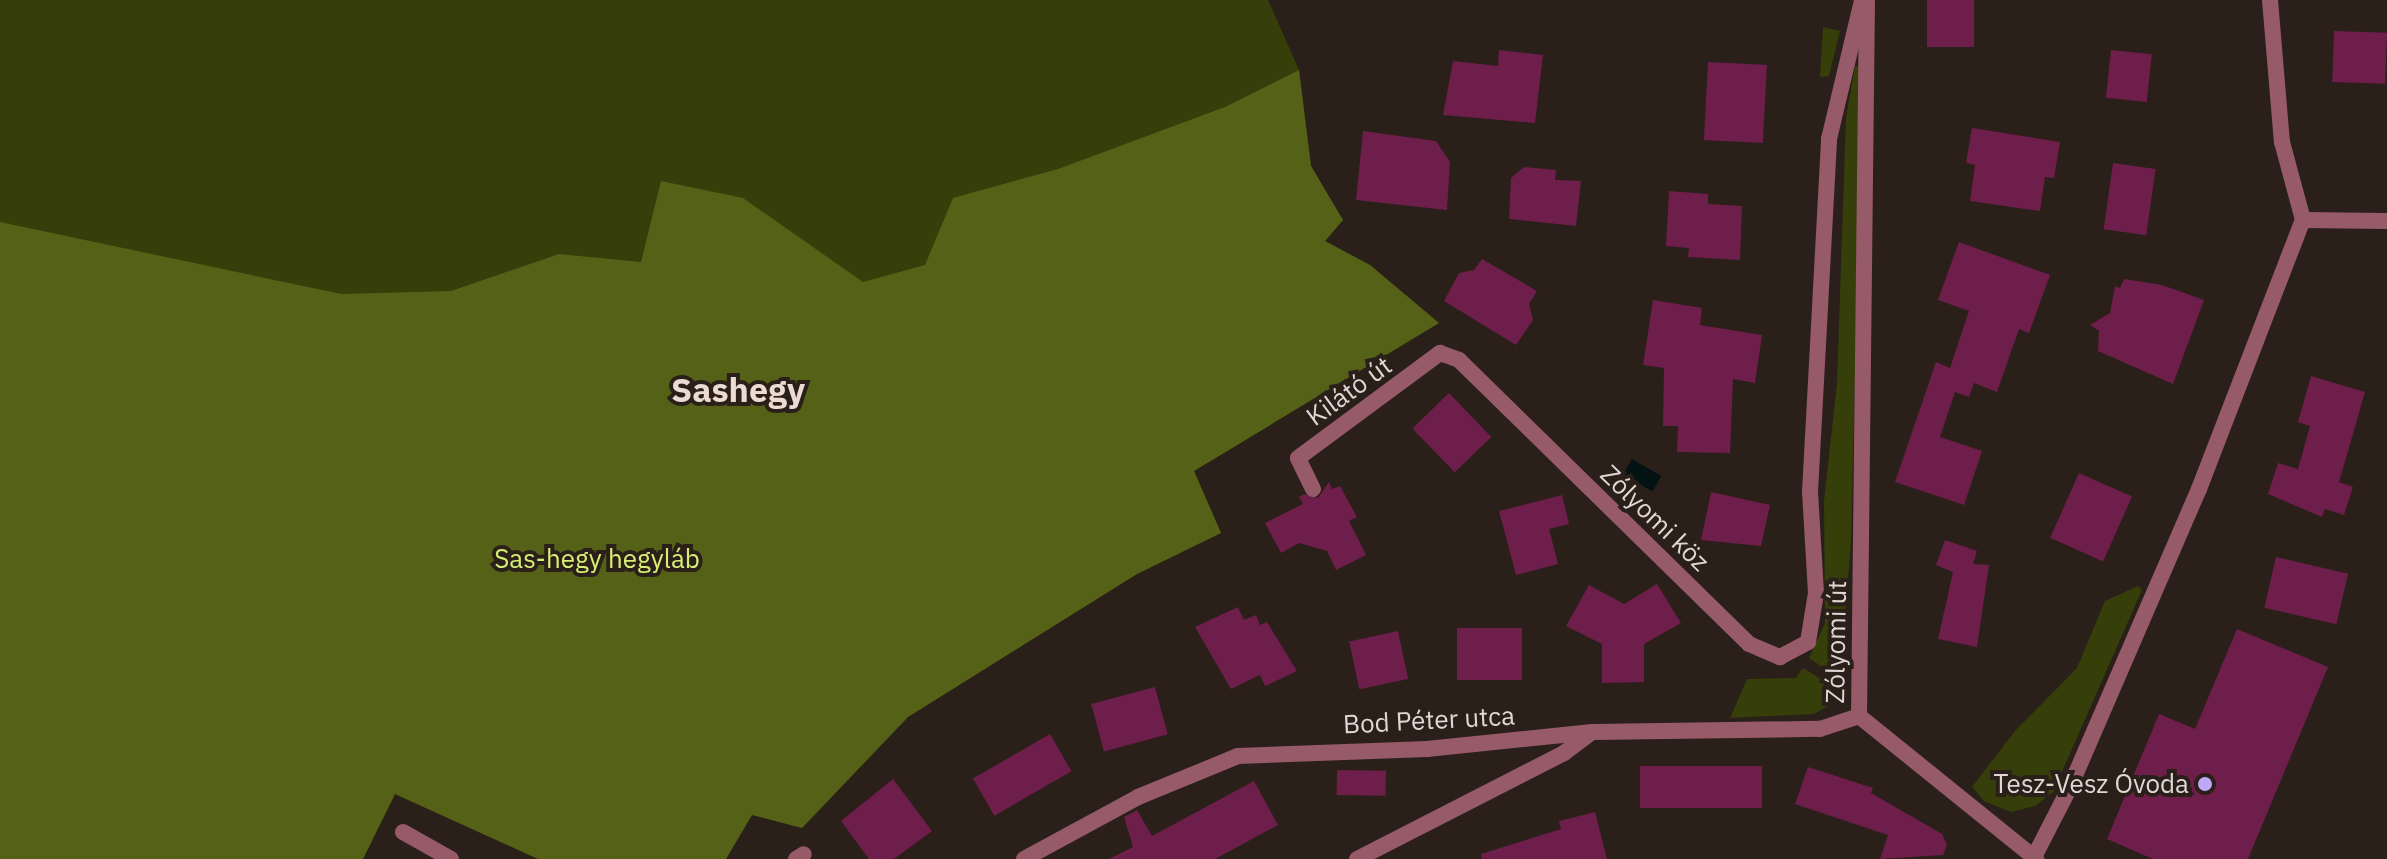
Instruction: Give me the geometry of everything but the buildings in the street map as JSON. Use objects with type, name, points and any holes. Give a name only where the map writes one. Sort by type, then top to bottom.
[{"type":"street","name":"Zólyomi út","points":[[1814,614],[1810,492],[1829,139],[1864,0]]},
{"type":"street","name":"Zólyomi út","points":[[1864,0],[1859,716],[2035,858],[2070,787],[2199,489],[2303,220]]},
{"type":"street","points":[[2270,0],[2282,142],[2303,220],[2387,221]]},
{"type":"street","name":"Kilátó út","points":[[1313,489],[1298,458],[1440,353],[1459,360]]},
{"type":"street","name":"Zólyomi köz","points":[[1459,360],[1761,653],[1792,654],[1808,642],[1814,614]]},
{"type":"street","name":"Bod Péter utca","points":[[1024,859],[1138,797],[1238,756],[1427,749],[1592,732],[1820,729],[1859,716]]},
{"type":"street","points":[[1357,859],[1564,753],[1592,732]]},
{"type":"street","points":[[403,832],[451,859]]},
{"type":"green space","name":"Sas-hegy hegyláb","points":[[0,0],[1268,0],[1299,70],[1311,166],[1343,220],[1325,241],[1370,265],[1439,323],[1194,471],[1221,533],[1137,574],[908,717],[802,828],[752,815],[726,859],[538,859],[395,794],[363,859],[0,859]]},
{"type":"green space","points":[[1823,27],[1840,31],[1829,76],[1820,77]]},
{"type":"green space","points":[[1862,65],[1851,542],[1840,679],[1809,658],[1825,623],[1824,501],[1837,383],[1846,117],[1855,66]]},
{"type":"green space","name":"Sas-hegy hegyláb","points":[[1299,70],[1311,166],[1343,220],[1325,241],[1370,265],[1439,323],[1194,471],[1221,533],[1137,574],[908,717],[802,828],[752,815],[726,859],[538,859],[395,794],[363,859],[0,859],[0,222],[341,294],[451,291],[559,254],[641,262],[661,181],[743,198],[863,282],[925,265],[953,198],[1058,169],[1225,107]]},
{"type":"green space","points":[[2138,586],[2142,590],[2053,792],[2035,806],[2011,812],[1984,801],[1972,787],[2015,731],[2077,668],[2105,601]]},
{"type":"green space","points":[[1803,668],[1838,689],[1828,706],[1814,714],[1730,718],[1747,679],[1796,678]]},
{"type":"shaded area","points":[[1632,459],[1661,476],[1652,492],[1623,475]]},
{"type":"place","name":"Tesz-Vesz Óvoda","points":[[2205,784]]},
{"type":"district","name":"Sashegy","points":[[738,390]]}]
